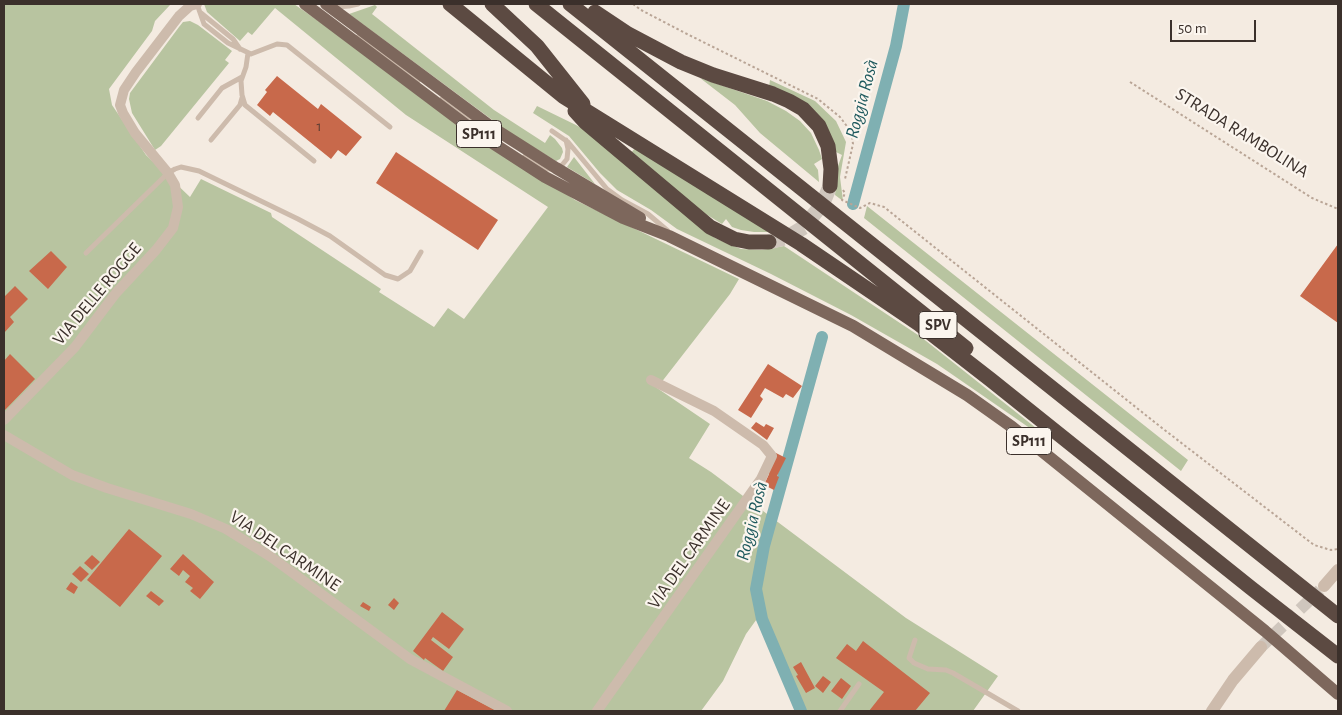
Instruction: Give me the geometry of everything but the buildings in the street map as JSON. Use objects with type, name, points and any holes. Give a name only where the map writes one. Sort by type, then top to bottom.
[{"type":"highway","points":[[450,4],[564,97],[801,244],[919,324],[1338,656]]},
{"type":"highway","points":[[492,4],[537,46],[591,114]]},
{"type":"highway","name":"SPV","points":[[536,4],[1196,531],[1338,650]]},
{"type":"highway","name":"SPV","points":[[570,4],[1338,616]]},
{"type":"highway","points":[[585,4],[622,30],[671,57],[713,75],[780,97],[803,109],[816,122],[828,146],[831,169],[830,186]]},
{"type":"highway","points":[[564,97],[585,122],[710,227],[734,239],[749,242],[769,242]]},
{"type":"main road","name":"SP111","points":[[305,4],[440,106],[507,154],[545,177],[623,218],[682,242],[853,326],[967,395],[1028,440],[1265,631],[1338,694]]},
{"type":"main road","name":"SP111","points":[[328,5],[470,112],[514,142],[669,236]]},
{"type":"street","name":"VIA DELLE ROGGE","points":[[4,420],[75,347],[116,294],[156,250],[173,228],[178,207],[175,185],[127,121],[121,108],[121,98],[126,86],[150,52],[190,6],[197,6]]},
{"type":"street","name":"VIA DEL CARMINE","points":[[597,711],[761,479],[772,456],[763,445],[714,412],[651,380]]},
{"type":"street","name":"VIA DEL CARMINE","points":[[4,435],[72,475],[191,514],[226,529],[271,556],[410,659],[507,711]]},
{"type":"street","points":[[1324,586],[1338,570]]},
{"type":"street","points":[[1212,711],[1261,647]]},
{"type":"lane","points":[[328,5],[345,7],[358,4]]},
{"type":"lane","name":"VIA DELLE ROGGE","points":[[197,6],[206,26],[225,41],[248,53]]},
{"type":"lane","points":[[343,32],[364,40],[516,152],[546,169],[551,170],[564,163],[568,157],[566,140]]},
{"type":"lane","points":[[314,161],[246,106],[242,97],[241,86],[248,53],[257,53],[280,44],[287,45],[390,128]]},
{"type":"lane","points":[[198,118],[222,88],[242,76]]},
{"type":"lane","points":[[211,140],[240,105],[242,97]]},
{"type":"lane","points":[[552,131],[566,140],[607,189],[652,217],[682,242]]},
{"type":"lane","points":[[86,253],[175,168],[199,171],[298,219],[330,236],[385,275],[398,279],[410,271],[421,252]]},
{"type":"lane","points":[[915,640],[909,658],[914,663],[928,669],[946,670],[953,673],[1018,711]]},
{"type":"lane","points":[[840,711],[859,684]]},
{"type":"path","name":"STRADA RAMBOLINA","points":[[1130,82],[1312,198],[1338,209]]},
{"type":"path","points":[[842,200],[860,208],[870,203],[884,207],[1162,428],[1314,545],[1332,550],[1338,549]]},
{"type":"green space","points":[[4,4],[171,4],[155,21],[152,31],[109,89],[112,105],[146,155],[190,197],[201,179],[271,213],[272,217],[381,289],[379,292],[434,327],[448,308],[464,319],[548,207],[406,115],[275,8],[252,35],[248,32],[240,41],[207,12],[204,4],[294,4],[575,200],[739,279],[730,294],[657,388],[710,424],[689,458],[711,472],[906,618],[998,676],[973,711],[798,711],[759,616],[746,634],[723,681],[701,711],[4,711]]},
{"type":"green space","points":[[375,5],[377,7],[372,14],[494,110],[545,143],[550,135],[555,139],[563,152],[560,159],[556,161],[510,133],[349,14]]},
{"type":"green space","points":[[190,21],[232,51],[225,60],[229,63],[161,146],[155,150],[132,113],[129,99],[130,93],[183,22]]},
{"type":"green space","points":[[700,78],[767,101],[800,121],[811,133],[822,159],[814,164],[818,170],[819,182],[760,133],[735,105]]},
{"type":"green space","points":[[770,80],[815,101],[836,121],[846,142],[840,177],[843,201],[835,195],[838,166],[842,155],[836,152],[832,141],[769,87]]},
{"type":"green space","points":[[537,106],[602,140],[715,238],[741,249],[762,250],[784,246],[921,337],[1036,428],[1034,431],[937,364],[851,315],[677,229],[651,210],[617,190],[569,136],[533,113]]},
{"type":"green space","points":[[635,148],[768,230],[767,232],[741,230],[732,227],[726,219],[722,224],[696,208],[631,153]]},
{"type":"green space","points":[[574,157],[595,184],[567,167]]},
{"type":"green space","points":[[867,206],[1188,460],[1181,471],[864,218]]},
{"type":"waterway","name":"Roggia Rosà","points":[[853,204],[896,46],[904,4]]},
{"type":"waterway","name":"Roggia Rosà","points":[[801,711],[762,619],[756,589],[764,546],[822,337]]},
{"type":"tunnel","points":[[769,242],[788,237],[804,227],[823,203],[830,186]]},
{"type":"tunnel","points":[[1261,647],[1320,590]]}]
